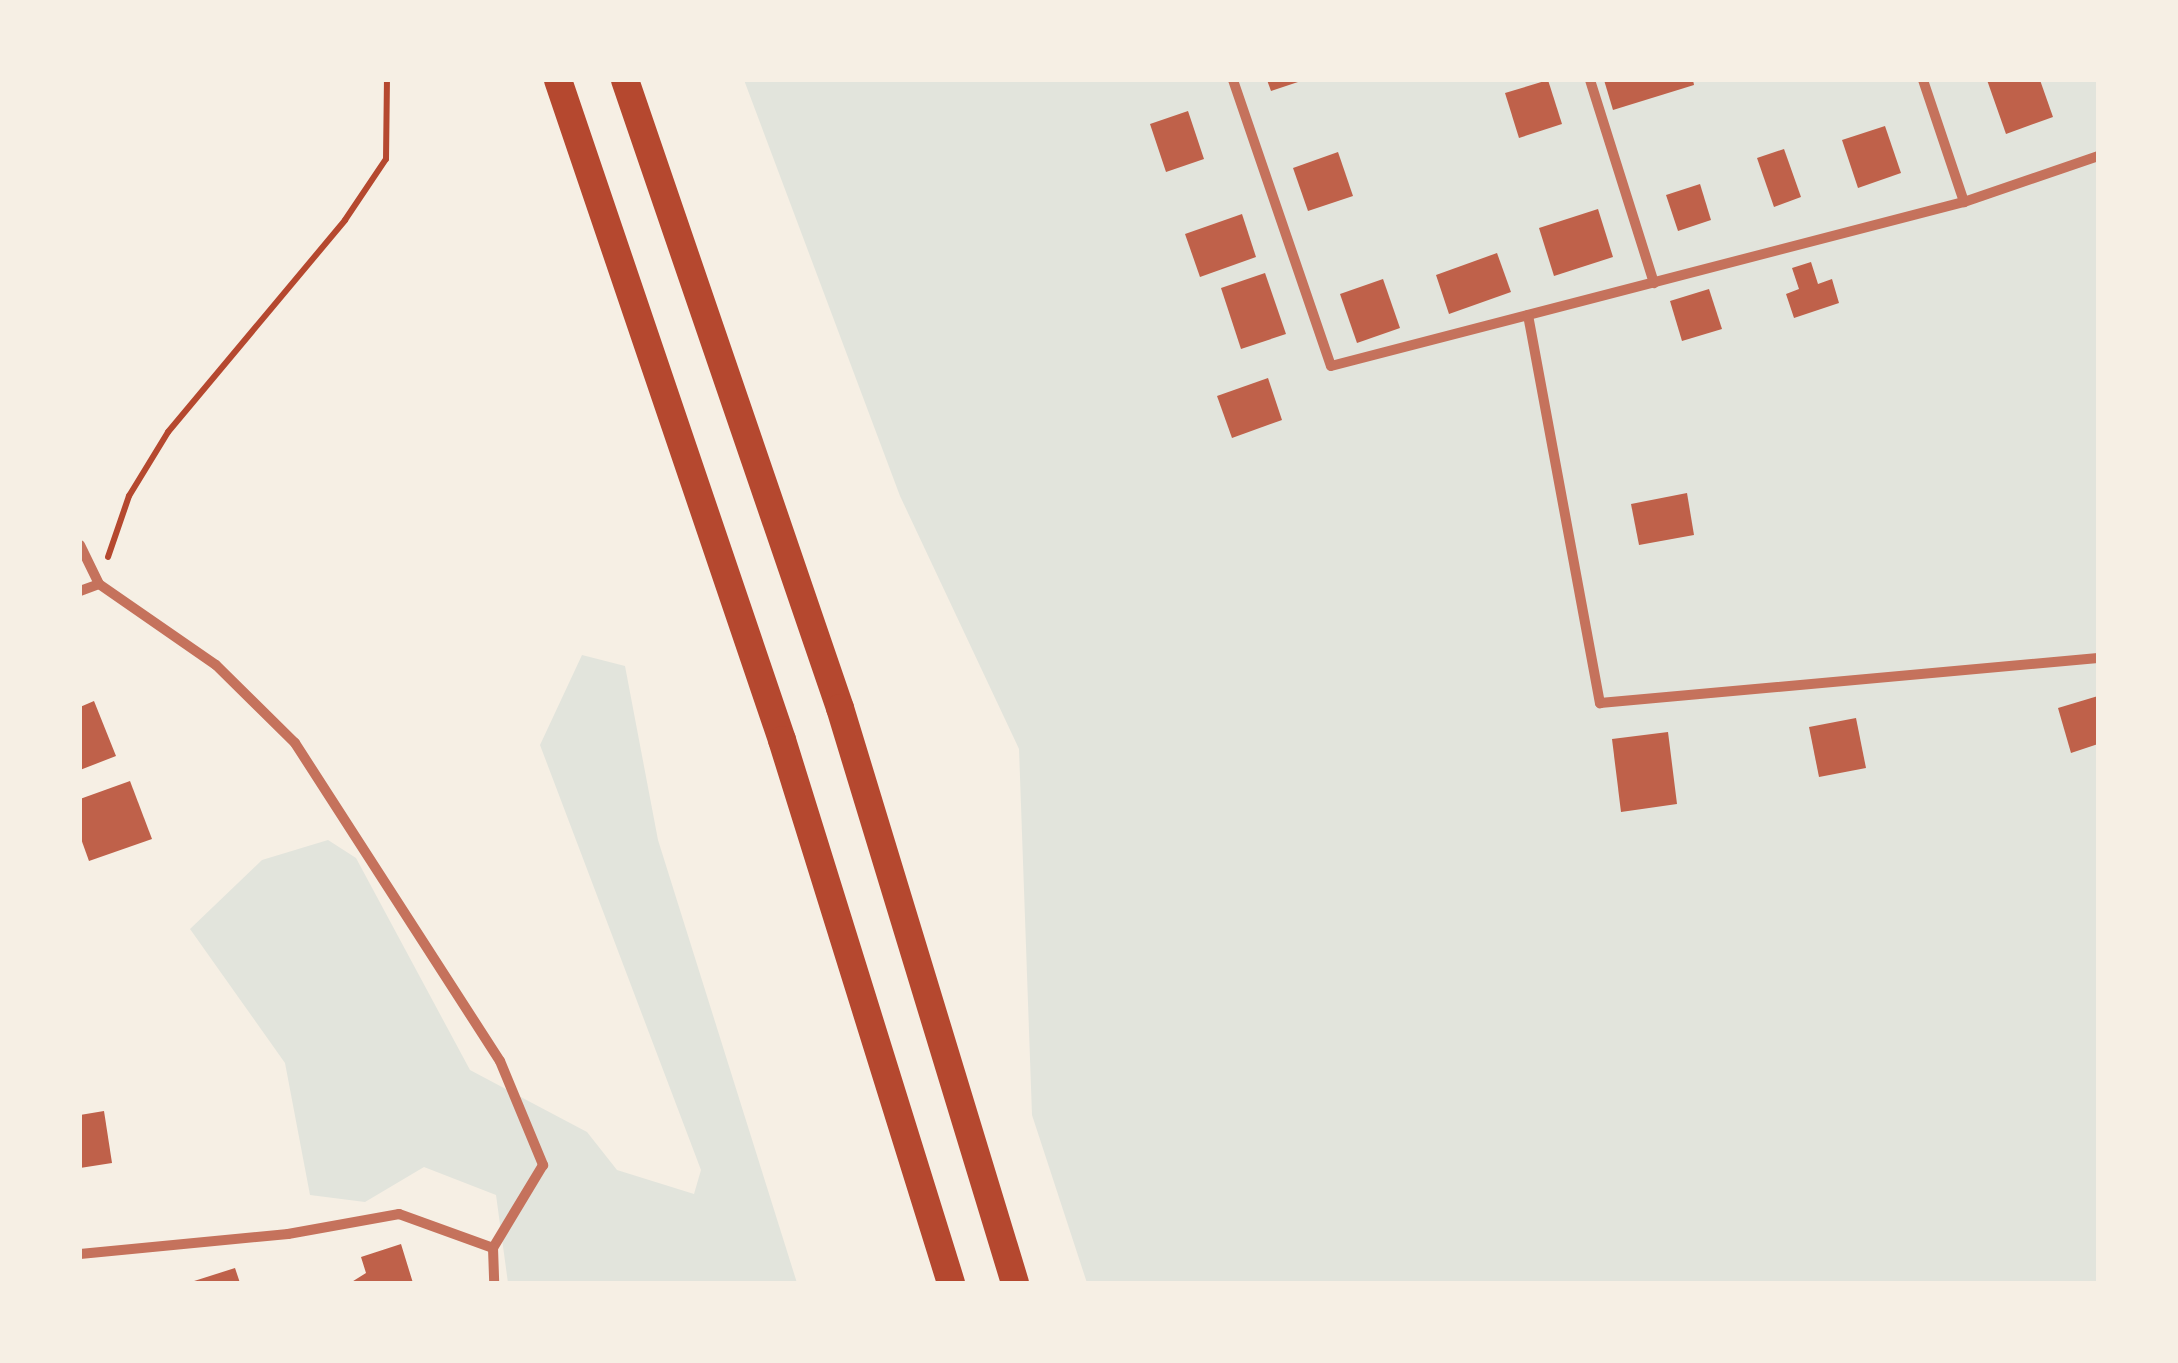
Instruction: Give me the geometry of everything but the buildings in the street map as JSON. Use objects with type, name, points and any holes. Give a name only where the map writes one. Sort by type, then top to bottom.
[{"type":"highway","points":[[558,80],[788,758],[951,1283]]},
{"type":"highway","points":[[625,80],[840,708],[1015,1283]]},
{"type":"street","points":[[1233,80],[1331,366],[1964,202],[2098,156]]},
{"type":"street","points":[[1590,80],[1654,283]]},
{"type":"street","points":[[1924,80],[1964,202]]},
{"type":"street","points":[[1528,315],[1600,703],[2098,658]]},
{"type":"street","points":[[80,545],[98,584],[216,665],[295,743],[500,1062],[544,1164],[492,1248],[494,1283]]},
{"type":"street","points":[[80,591],[98,584]]},
{"type":"street","points":[[80,1254],[288,1234],[399,1214],[492,1248]]},
{"type":"path","points":[[98,584],[129,496],[168,432],[345,220],[386,159],[386,80]]},
{"type":"shaded area","points":[[744,80],[2098,80],[2098,1283],[1087,1283],[1032,1115],[1019,749],[900,496]]},
{"type":"shaded area","points":[[582,655],[625,666],[658,840],[797,1283],[508,1283],[496,1195],[424,1167],[365,1202],[310,1195],[285,1063],[190,929],[262,860],[328,840],[356,858],[470,1070],[587,1132],[617,1170],[694,1194],[701,1170],[540,745]]}]
